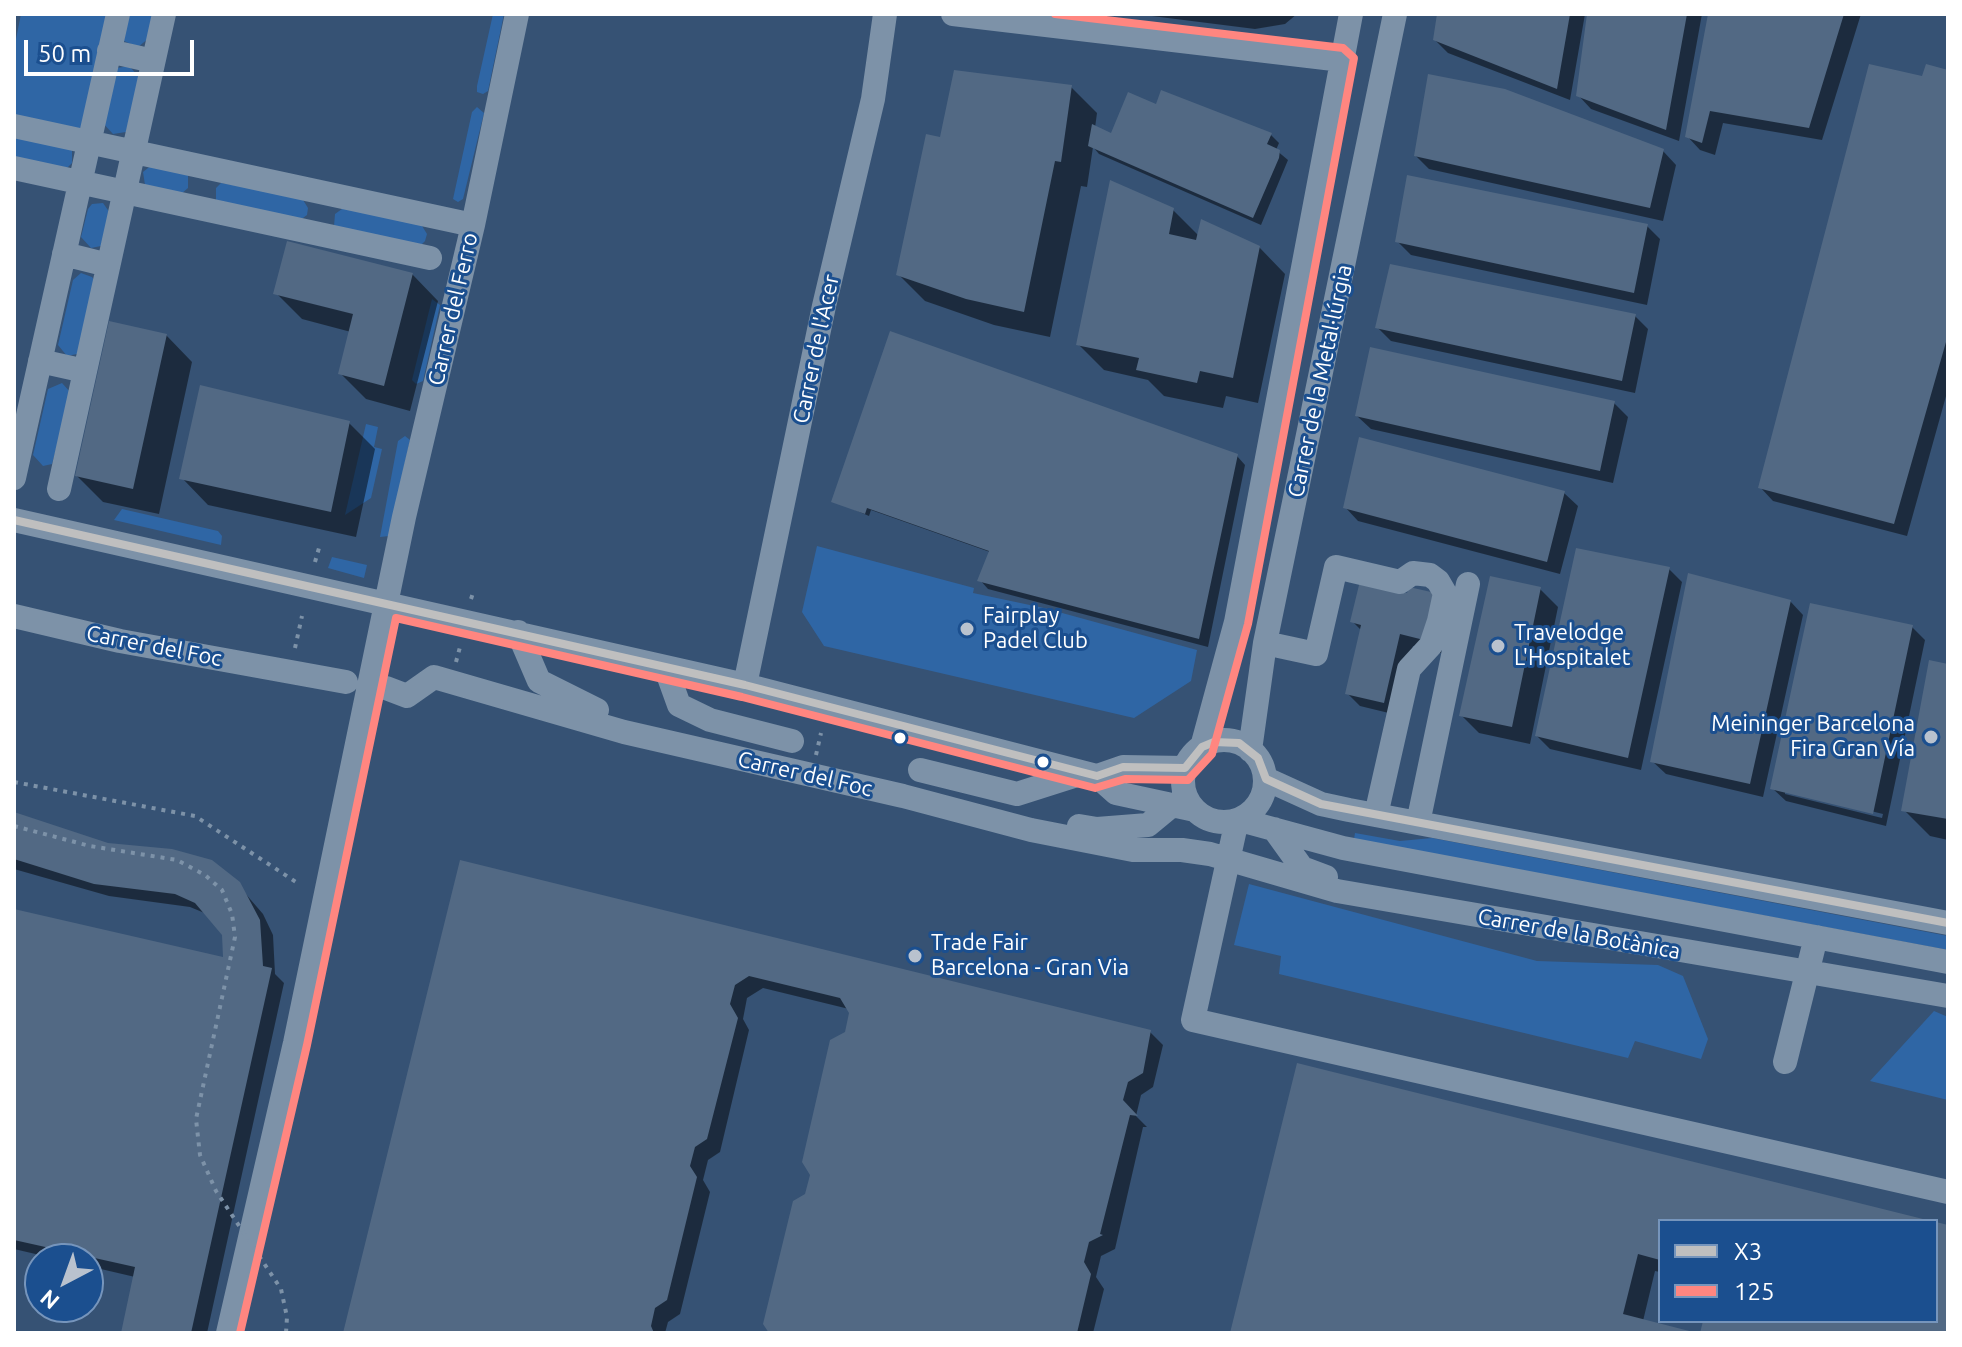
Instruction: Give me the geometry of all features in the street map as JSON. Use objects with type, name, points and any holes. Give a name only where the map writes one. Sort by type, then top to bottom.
[{"type":"street","points":[[14,478],[118,14]]},
{"type":"street","points":[[59,489],[164,14]]},
{"type":"street","name":"Carrer del Ferro","points":[[228,1333],[295,1043],[387,603],[473,225],[517,14]]},
{"type":"street","name":"Carrer de l'Acer","points":[[745,685],[824,306],[873,99],[885,14]]},
{"type":"street","points":[[953,14],[1342,60]]},
{"type":"street","name":"Carrer de la Metal·lúrgia","points":[[1202,747],[1236,622],[1351,14]]},
{"type":"street","name":"Carrer de la Metal·lúrgia","points":[[1250,750],[1265,643],[1395,14]]},
{"type":"street","points":[[109,51],[153,61]]},
{"type":"street","points":[[14,126],[473,225]]},
{"type":"street","points":[[14,168],[430,258]]},
{"type":"street","points":[[195,207],[205,168]]},
{"type":"street","points":[[319,234],[325,194]]},
{"type":"street","points":[[64,254],[108,265]]},
{"type":"street","points":[[40,361],[85,371]]},
{"type":"street","points":[[14,520],[745,685],[1090,774],[1116,793],[1177,807],[1207,819],[1222,823],[1238,820]]},
{"type":"street","points":[[1265,643],[1316,654],[1336,567],[1400,582],[1413,573],[1430,575],[1438,581],[1445,593],[1439,621],[1431,645],[1409,669],[1376,815]]},
{"type":"street","points":[[1418,823],[1468,584]]},
{"type":"street","name":"Carrer del Foc","points":[[14,616],[120,641],[344,681]]},
{"type":"street","points":[[518,632],[539,681],[584,706],[687,735],[1014,815],[1097,829],[1148,825],[1177,807],[1185,795],[1185,768],[1202,747],[1226,740],[1250,750],[1258,758],[1266,779],[1259,803],[1238,820],[1222,858],[1193,1020],[1948,1192]]},
{"type":"street","points":[[666,669],[679,705],[710,720],[792,741]]},
{"type":"street","name":"Carrer del Foc","points":[[396,692],[434,677],[624,732],[903,796],[1031,830],[1133,850],[1182,850],[1222,858]]},
{"type":"street","points":[[920,770],[1017,794],[1123,767],[1185,768]]},
{"type":"street","points":[[1266,779],[1321,804],[1948,923]]},
{"type":"street","name":"Carrer de la Botànica","points":[[1238,820],[1343,848],[1948,962]]},
{"type":"street","points":[[1274,829],[1302,868],[1338,882],[1659,942],[1684,912]]},
{"type":"street","name":"Carrer de la Botànica","points":[[1222,858],[1337,891],[1807,975],[1948,996]]},
{"type":"street","points":[[1785,1062],[1816,937]]},
{"type":"path","points":[[315,562],[319,548]]},
{"type":"path","points":[[471,599],[474,590]]},
{"type":"path","points":[[293,659],[302,616]]},
{"type":"path","points":[[14,782],[195,816],[296,882]]},
{"type":"path","points":[[14,826],[90,846],[177,860],[222,890],[232,914],[235,937],[196,1119],[200,1155],[216,1191],[281,1289],[287,1317],[286,1333]]},
{"type":"shaded area","points":[[21,14],[111,14],[85,131],[14,115],[14,49]]},
{"type":"shaded area","points":[[125,14],[156,14],[149,38],[138,47],[124,41]]},
{"type":"shaded area","points":[[493,14],[504,14],[488,91],[483,94],[477,92],[477,86]]},
{"type":"shaded area","points":[[129,66],[140,78],[126,132],[113,134],[102,122],[117,68]]},
{"type":"shaded area","points":[[477,107],[484,113],[463,199],[458,202],[453,199],[472,112]]},
{"type":"shaded area","points":[[14,132],[72,150],[72,163],[66,169],[14,159]]},
{"type":"shaded area","points":[[153,164],[188,175],[188,188],[181,194],[145,185],[143,172]]},
{"type":"shaded area","points":[[221,183],[300,195],[308,208],[307,215],[300,220],[216,200],[216,188]]},
{"type":"shaded area","points":[[103,203],[110,213],[101,246],[91,248],[81,237],[88,209],[92,204]]},
{"type":"shaded area","points":[[346,206],[419,221],[427,234],[425,241],[419,247],[334,226],[335,214]]},
{"type":"shaded area","points":[[81,273],[92,277],[96,283],[77,354],[67,356],[58,345],[73,280]]},
{"type":"shaded area","points":[[432,299],[440,305],[423,381],[416,384],[412,380]]},
{"type":"shaded area","points":[[62,383],[71,393],[52,464],[43,466],[33,455],[48,389]]},
{"type":"shaded area","points":[[366,424],[378,427],[374,447],[382,449],[371,498],[345,515]]},
{"type":"shaded area","points":[[405,436],[410,440],[389,536],[380,537],[398,441]]},
{"type":"shaded area","points":[[122,509],[218,531],[222,536],[221,545],[114,520]]},
{"type":"shaded area","name":"Fairplay Padel Club","points":[[817,546],[974,588],[973,593],[1044,608],[1197,650],[1191,681],[1134,718],[824,646],[802,612]]},
{"type":"shaded area","points":[[332,557],[367,565],[364,578],[328,568]]},
{"type":"shaded area","points":[[1355,833],[1400,841],[1432,838],[1948,936],[1948,950],[1354,839]]},
{"type":"shaded area","points":[[1249,884],[1537,961],[1658,965],[1683,976],[1708,1039],[1701,1059],[1635,1041],[1628,1058],[1279,974],[1281,956],[1234,945]]},
{"type":"shaded area","points":[[1934,1011],[1948,1017],[1948,1100],[1870,1081]]},
{"type":"building","points":[[1437,14],[1570,14],[1557,89],[1433,40]]},
{"type":"building","points":[[1587,14],[1687,14],[1666,130],[1576,96]]},
{"type":"building","points":[[1708,14],[1844,14],[1809,128],[1710,111],[1702,143],[1685,137]]},
{"type":"building","points":[[1869,64],[1922,76],[1926,64],[1948,70],[1948,335],[1894,524],[1758,488]]},
{"type":"building","points":[[954,70],[1072,85],[1061,162],[1055,161],[1024,312],[966,299],[896,275],[926,134],[940,137]]},
{"type":"building","points":[[1428,74],[1505,89],[1664,149],[1650,208],[1414,156]]},
{"type":"building","points":[[1161,90],[1272,133],[1267,144],[1280,150],[1279,158],[1253,218],[1088,146],[1092,124],[1111,133],[1128,92],[1156,104]]},
{"type":"building","points":[[1407,175],[1648,224],[1634,293],[1395,242]]},
{"type":"building","points":[[1110,180],[1174,208],[1169,234],[1196,240],[1201,219],[1260,246],[1233,378],[1200,371],[1197,383],[1136,370],[1139,358],[1076,345]]},
{"type":"building","points":[[287,241],[413,273],[384,386],[338,374],[353,314],[273,294]]},
{"type":"building","points":[[1390,264],[1636,314],[1622,381],[1375,328]]},
{"type":"building","points":[[109,321],[167,334],[133,489],[75,476]]},
{"type":"building","points":[[890,331],[1238,454],[1199,639],[977,581],[989,551],[867,508],[865,514],[831,502]]},
{"type":"building","points":[[1370,347],[1615,401],[1600,471],[1355,416]]},
{"type":"building","points":[[200,385],[350,421],[331,512],[179,479]]},
{"type":"building","points":[[1359,437],[1565,491],[1547,562],[1343,508]]},
{"type":"building","points":[[1576,548],[1670,567],[1628,758],[1535,736]]},
{"type":"building","points":[[1688,573],[1791,600],[1750,784],[1650,762]]},
{"type":"building","points":[[1490,576],[1541,587],[1512,727],[1459,716]]},
{"type":"building","points":[[1360,581],[1407,593],[1409,587],[1440,594],[1428,641],[1400,634],[1384,703],[1345,694],[1361,625],[1350,622]]},
{"type":"building","points":[[1810,603],[1913,625],[1873,814],[1770,789]]},
{"type":"building","name":"Meininger Barcelona Fira Gran Vía","points":[[1929,660],[1948,664],[1948,819],[1901,811]]},
{"type":"building","points":[[14,812],[108,843],[172,849],[212,860],[240,882],[260,920],[263,966],[272,968],[191,1333],[121,1333],[135,1267],[104,1260],[104,1243],[27,1243],[14,1240],[14,909],[223,957],[222,935],[195,903],[175,894],[94,884],[14,859]]},
{"type":"building","points":[[460,860],[1151,1030],[1143,1073],[1128,1082],[1123,1100],[1138,1116],[1130,1115],[1100,1234],[1103,1235],[1089,1242],[1084,1262],[1091,1274],[1077,1333],[769,1333],[763,1324],[793,1201],[805,1194],[810,1175],[802,1162],[830,1040],[845,1032],[849,1013],[840,998],[749,976],[735,985],[730,1004],[738,1018],[707,1139],[695,1147],[690,1166],[697,1177],[667,1300],[655,1308],[651,1326],[654,1333],[343,1333]]},
{"type":"building","points":[[1297,1063],[1923,1219],[1658,1219],[1658,1259],[1638,1254],[1623,1314],[1697,1333],[1230,1333]]},
{"type":"building","points":[[1938,1222],[1948,1225],[1948,1333],[1700,1333],[1702,1323],[1938,1323]]},
{"type":"transit line","name":"125","points":[[240,1333],[307,1045],[396,618],[742,697],[1095,788],[1125,779],[1188,780],[1212,754],[1248,624],[1354,58],[1343,48],[1055,14]]},
{"type":"transit line","name":"X3","points":[[14,520],[745,685],[1097,776],[1123,767],[1185,768],[1202,747],[1214,742],[1239,743],[1258,758],[1266,779],[1321,804],[1948,923]]},
{"type":"place","name":"Fairplay Padel Club","points":[[967,629]]},
{"type":"place","name":"Travelodge L'Hospitalet","points":[[1498,646]]},
{"type":"place","name":"Meininger Barcelona Fira Gran Vía","points":[[1931,737]]},
{"type":"place","name":"Trade Fair Barcelona - Gran Via","points":[[915,956]]}]
